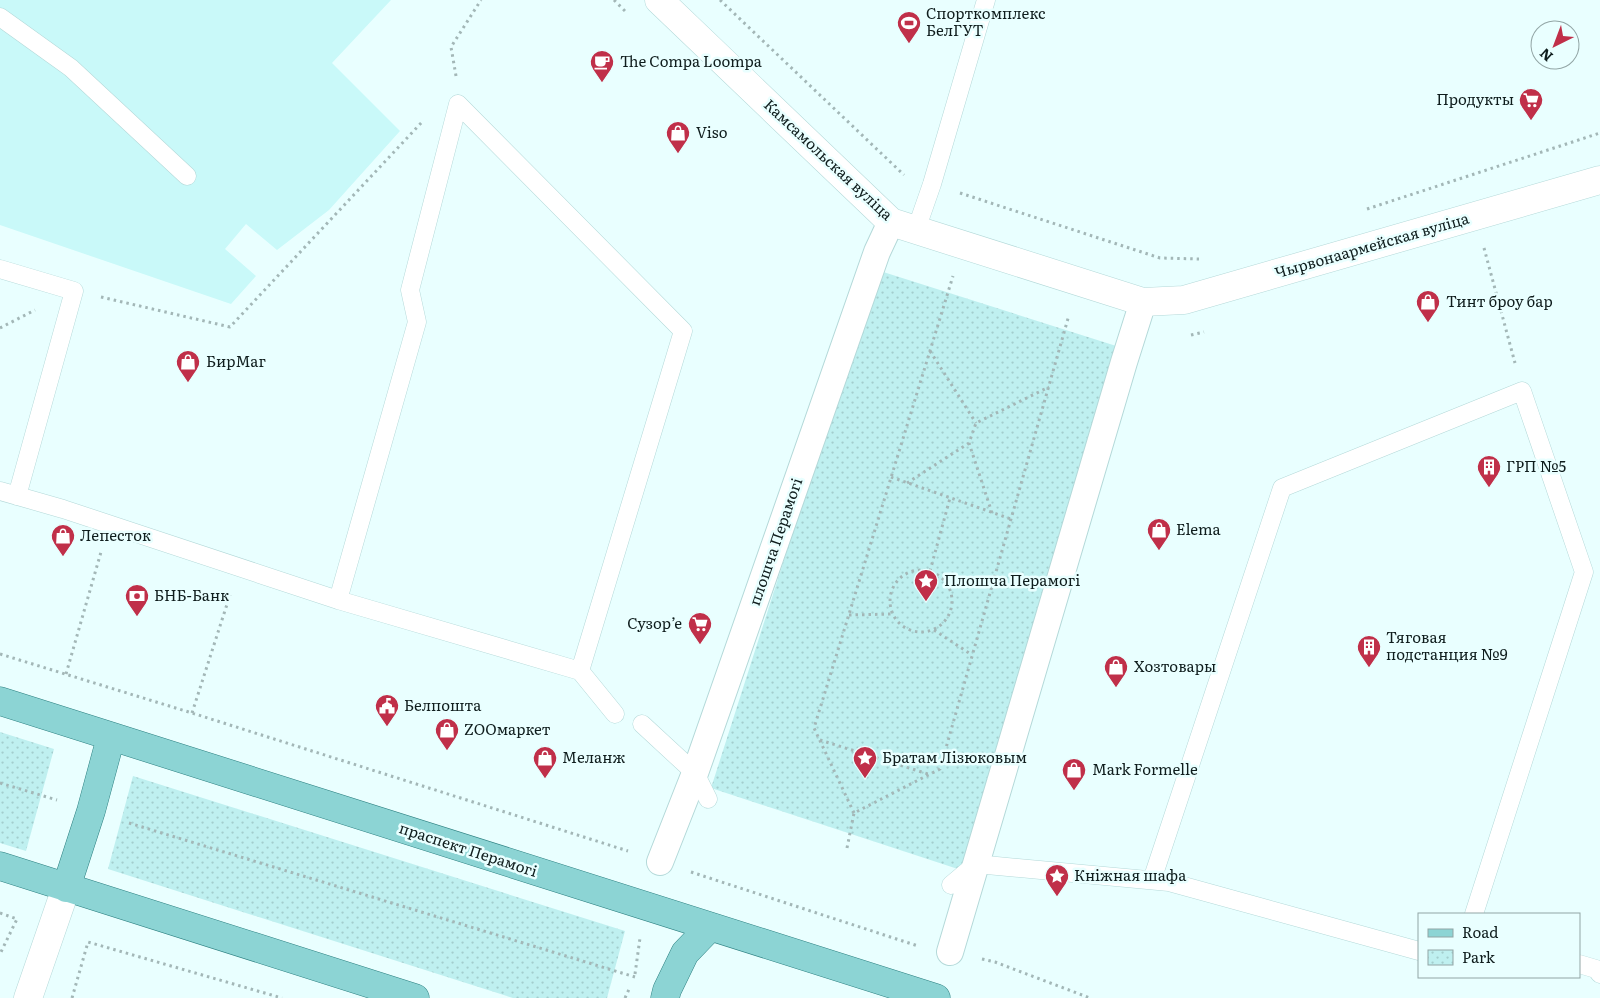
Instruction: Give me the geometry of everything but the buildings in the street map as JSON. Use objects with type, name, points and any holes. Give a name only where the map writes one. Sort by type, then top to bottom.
[{"type":"main road","name":"праспект Перамогі","points":[[0,701],[710,927],[886,989],[936,998]]},
{"type":"main road","points":[[66,888],[91,811],[111,736]]},
{"type":"main road","points":[[0,866],[415,998]]},
{"type":"main road","points":[[665,998],[666,990],[685,953],[710,927]]},
{"type":"street","name":"Камсамольская вуліца","points":[[659,0],[903,226],[1143,302]]},
{"type":"street","name":"Чырвонаармейская вуліца","points":[[1143,302],[1184,300],[1600,180]]},
{"type":"street","name":"плошча Перамогі","points":[[660,862],[695,773],[872,266],[903,226]]},
{"type":"street","points":[[950,952],[1143,302]]},
{"type":"street","points":[[28,998],[66,888]]},
{"type":"lane","points":[[903,226],[932,184],[986,0]]},
{"type":"lane","points":[[0,16],[71,68],[187,176]]},
{"type":"lane","points":[[338,600],[417,322],[410,290],[458,104]]},
{"type":"lane","points":[[458,104],[683,331],[580,672]]},
{"type":"lane","points":[[0,269],[74,291],[17,496]]},
{"type":"lane","points":[[1152,880],[1282,488],[1522,391],[1584,572],[1474,913]]},
{"type":"lane","points":[[0,491],[63,509],[338,600],[580,672],[615,714]]},
{"type":"lane","points":[[642,724],[695,773],[708,799]]},
{"type":"lane","points":[[951,885],[976,864],[1169,882],[1418,951]]},
{"type":"lane","points":[[1580,964],[1599,967]]},
{"type":"path","points":[[458,104],[451,47],[481,0]]},
{"type":"path","points":[[720,0],[904,174],[1160,258],[1206,259]]},
{"type":"path","points":[[0,328],[74,291],[230,327],[424,120]]},
{"type":"path","points":[[1365,210],[1600,133]]},
{"type":"path","points":[[1483,248],[1522,391]]},
{"type":"path","points":[[847,848],[854,813],[814,728],[953,276]]},
{"type":"path","points":[[854,813],[940,769],[1070,312]]},
{"type":"path","points":[[930,351],[976,423]]},
{"type":"path","points":[[992,513],[969,443],[976,423],[1049,387]]},
{"type":"path","points":[[907,483],[969,443]]},
{"type":"path","points":[[891,477],[1011,519]]},
{"type":"path","points":[[930,571],[950,498]]},
{"type":"path","points":[[66,674],[109,525]]},
{"type":"path","points":[[192,713],[239,567]]},
{"type":"path","points":[[919,570],[930,571],[940,576],[947,583],[952,594],[950,615],[943,624],[934,630],[920,632],[905,628],[897,622],[892,614],[890,594],[894,584],[900,577],[909,572],[919,570]]},
{"type":"path","points":[[849,615],[892,614]]},
{"type":"path","points":[[934,630],[972,655]]},
{"type":"path","points":[[0,654],[660,862],[922,948],[995,962],[1090,998]]},
{"type":"path","points":[[820,740],[929,774]]},
{"type":"path","points":[[0,783],[57,800]]},
{"type":"path","points":[[129,823],[635,977]]},
{"type":"path","points":[[0,913],[17,919],[0,954]]},
{"type":"path","points":[[625,998],[635,977],[641,929]]},
{"type":"path","points":[[72,998],[88,942],[282,998]]},
{"type":"shaded area","points":[[0,0],[391,0],[332,63],[400,131],[329,210],[277,250],[246,224],[225,249],[256,276],[231,304],[0,225]]},
{"type":"green space","points":[[877,270],[1132,351],[967,872],[711,788]]},
{"type":"green space","points":[[0,732],[54,749],[26,851],[0,843]]},
{"type":"green space","points":[[133,776],[625,931],[607,998],[513,998],[108,869]]},
{"type":"place","name":"Спорткомплекс БелГУТ","points":[[909,44]]},
{"type":"place","name":"The Compa Loompa","points":[[602,83]]},
{"type":"place","name":"Продукты","points":[[1531,121]]},
{"type":"place","name":"Viso","points":[[678,154]]},
{"type":"place","name":"Тинт броу бар","points":[[1428,323]]},
{"type":"place","name":"БирМаг","points":[[188,383]]},
{"type":"place","name":"ГРП №5","points":[[1489,488]]},
{"type":"place","name":"Elema","points":[[1159,551]]},
{"type":"place","name":"Лепесток","points":[[63,557]]},
{"type":"place","name":"Плошча Перамогі","points":[[926,602]]},
{"type":"place","name":"БНБ-Банк","points":[[137,617]]},
{"type":"place","name":"Сузорʼе","points":[[700,645]]},
{"type":"place","name":"Тяговая подстанция №9","points":[[1369,668]]},
{"type":"place","name":"Хозтовары","points":[[1116,688]]},
{"type":"place","name":"Белпошта","points":[[387,727]]},
{"type":"place","name":"ZOOмаркет","points":[[447,751]]},
{"type":"place","name":"Меланж","points":[[545,779]]},
{"type":"place","name":"Братам Лізюковым","points":[[865,779]]},
{"type":"place","name":"Mark Formelle","points":[[1074,791]]},
{"type":"place","name":"Кніжная шафа","points":[[1057,897]]}]
